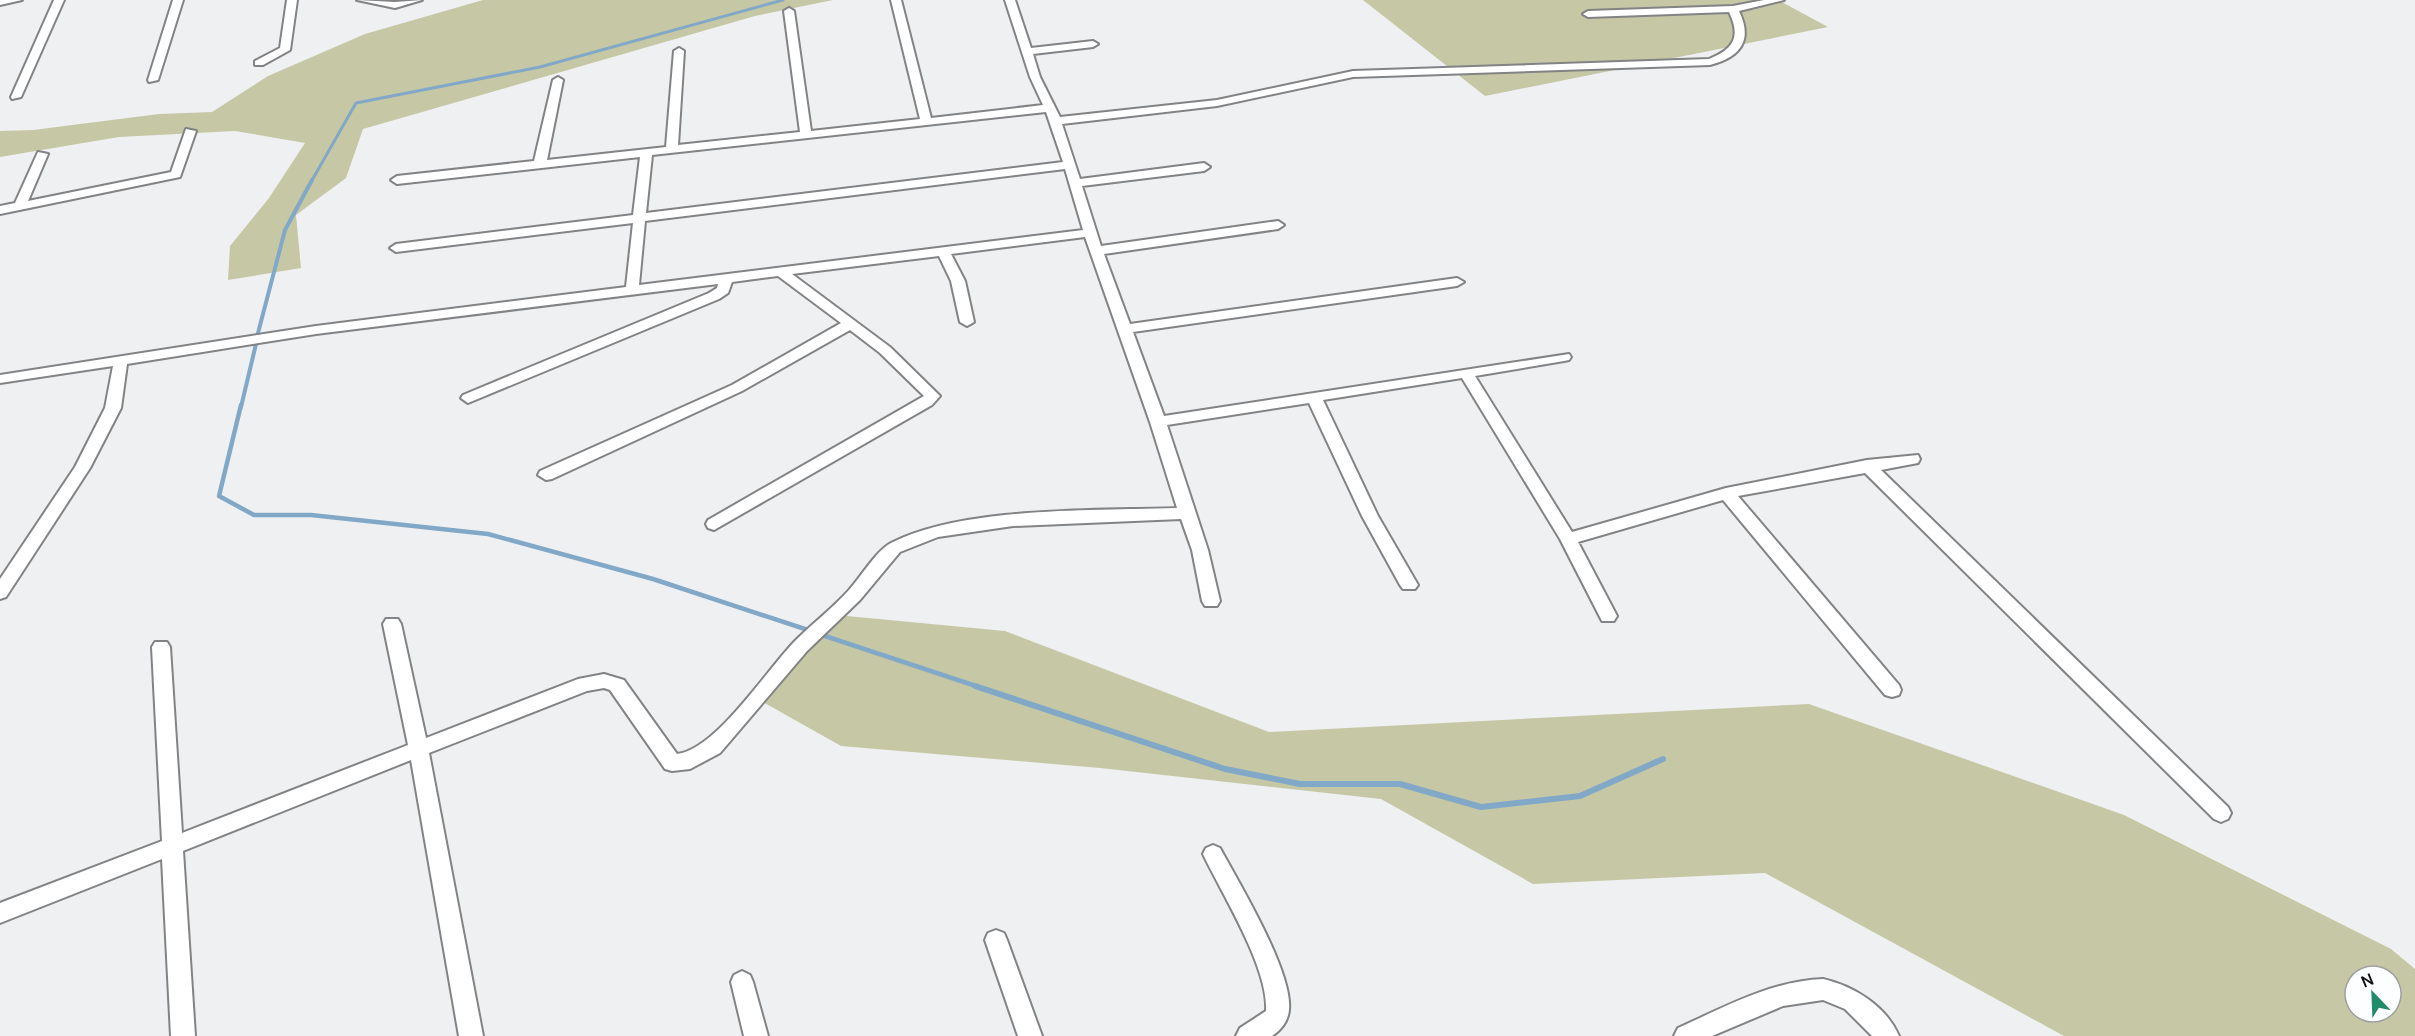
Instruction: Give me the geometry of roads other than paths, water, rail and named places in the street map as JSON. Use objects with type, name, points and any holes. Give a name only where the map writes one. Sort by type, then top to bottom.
[{"type":"street","points":[[0,2],[17,0]]},
{"type":"street","points":[[16,97],[59,0]]},
{"type":"street","points":[[153,80],[178,0]]},
{"type":"street","points":[[259,63],[285,50],[292,0]]},
{"type":"street","points":[[362,0],[395,5],[417,0]]},
{"type":"street","points":[[896,0],[926,122]]},
{"type":"street","points":[[1010,0],[1052,114],[1090,233],[1158,422],[1200,550],[1210,601]]},
{"type":"street","points":[[1588,14],[1733,9],[1779,0]]},
{"type":"street","points":[[398,180],[926,122],[1217,103],[1353,74],[1710,62],[1724,58],[1739,38],[1741,27],[1733,9]]},
{"type":"street","points":[[789,11],[806,135]]},
{"type":"street","points":[[1027,51],[1093,44]]},
{"type":"street","points":[[672,149],[680,51]]},
{"type":"street","points":[[540,163],[558,80]]},
{"type":"street","points":[[0,210],[176,174],[190,131]]},
{"type":"street","points":[[632,290],[646,152]]},
{"type":"street","points":[[20,206],[42,154]]},
{"type":"street","points":[[396,248],[638,216],[1068,165]]},
{"type":"street","points":[[1074,183],[1204,167]]},
{"type":"street","points":[[1097,251],[1278,225]]},
{"type":"street","points":[[0,380],[121,358],[316,330],[1090,233]]},
{"type":"street","points":[[943,251],[958,281],[967,322]]},
{"type":"street","points":[[714,524],[824,458],[927,402],[933,396],[885,350],[781,272]]},
{"type":"street","points":[[468,398],[714,296],[723,290],[726,280]]},
{"type":"street","points":[[1124,328],[1457,282]]},
{"type":"street","points":[[546,475],[737,388],[850,324]]},
{"type":"street","points":[[1158,422],[1564,357]]},
{"type":"street","points":[[0,594],[82,468],[113,408],[121,358]]},
{"type":"street","points":[[1466,373],[1568,539],[1608,616]]},
{"type":"street","points":[[1314,398],[1370,516],[1409,585]]},
{"type":"street","points":[[1568,539],[1726,493],[1867,465],[1912,459]]},
{"type":"street","points":[[1867,465],[2221,813]]},
{"type":"street","points":[[1726,493],[1892,690]]},
{"type":"street","points":[[0,913],[585,684],[604,681],[617,685],[672,763],[690,761],[713,747],[801,646],[854,596],[894,548],[935,532],[1013,520],[1187,513]]},
{"type":"street","points":[[392,624],[423,770],[471,1036]]},
{"type":"street","points":[[161,647],[183,1036]]},
{"type":"street","points":[[1213,854],[1267,963],[1278,1007],[1276,1017],[1265,1028],[1248,1036]]},
{"type":"street","points":[[996,940],[1030,1036]]},
{"type":"street","points":[[742,982],[756,1036]]},
{"type":"street","points":[[1686,1036],[1795,990],[1821,988],[1839,993],[1863,1009],[1887,1036]]},
{"type":"waterway","points":[[311,182],[356,103],[540,67],[783,0]]},
{"type":"waterway","points":[[258,333],[285,230],[312,180]]},
{"type":"waterway","points":[[241,407],[256,344]]},
{"type":"waterway","points":[[241,405],[219,496],[254,515],[311,515],[488,534],[653,579],[811,631]]},
{"type":"waterway","points":[[819,634],[979,687]]},
{"type":"waterway","points":[[975,686],[1225,769],[1300,784],[1400,784],[1481,807],[1580,796],[1663,759]]}]
